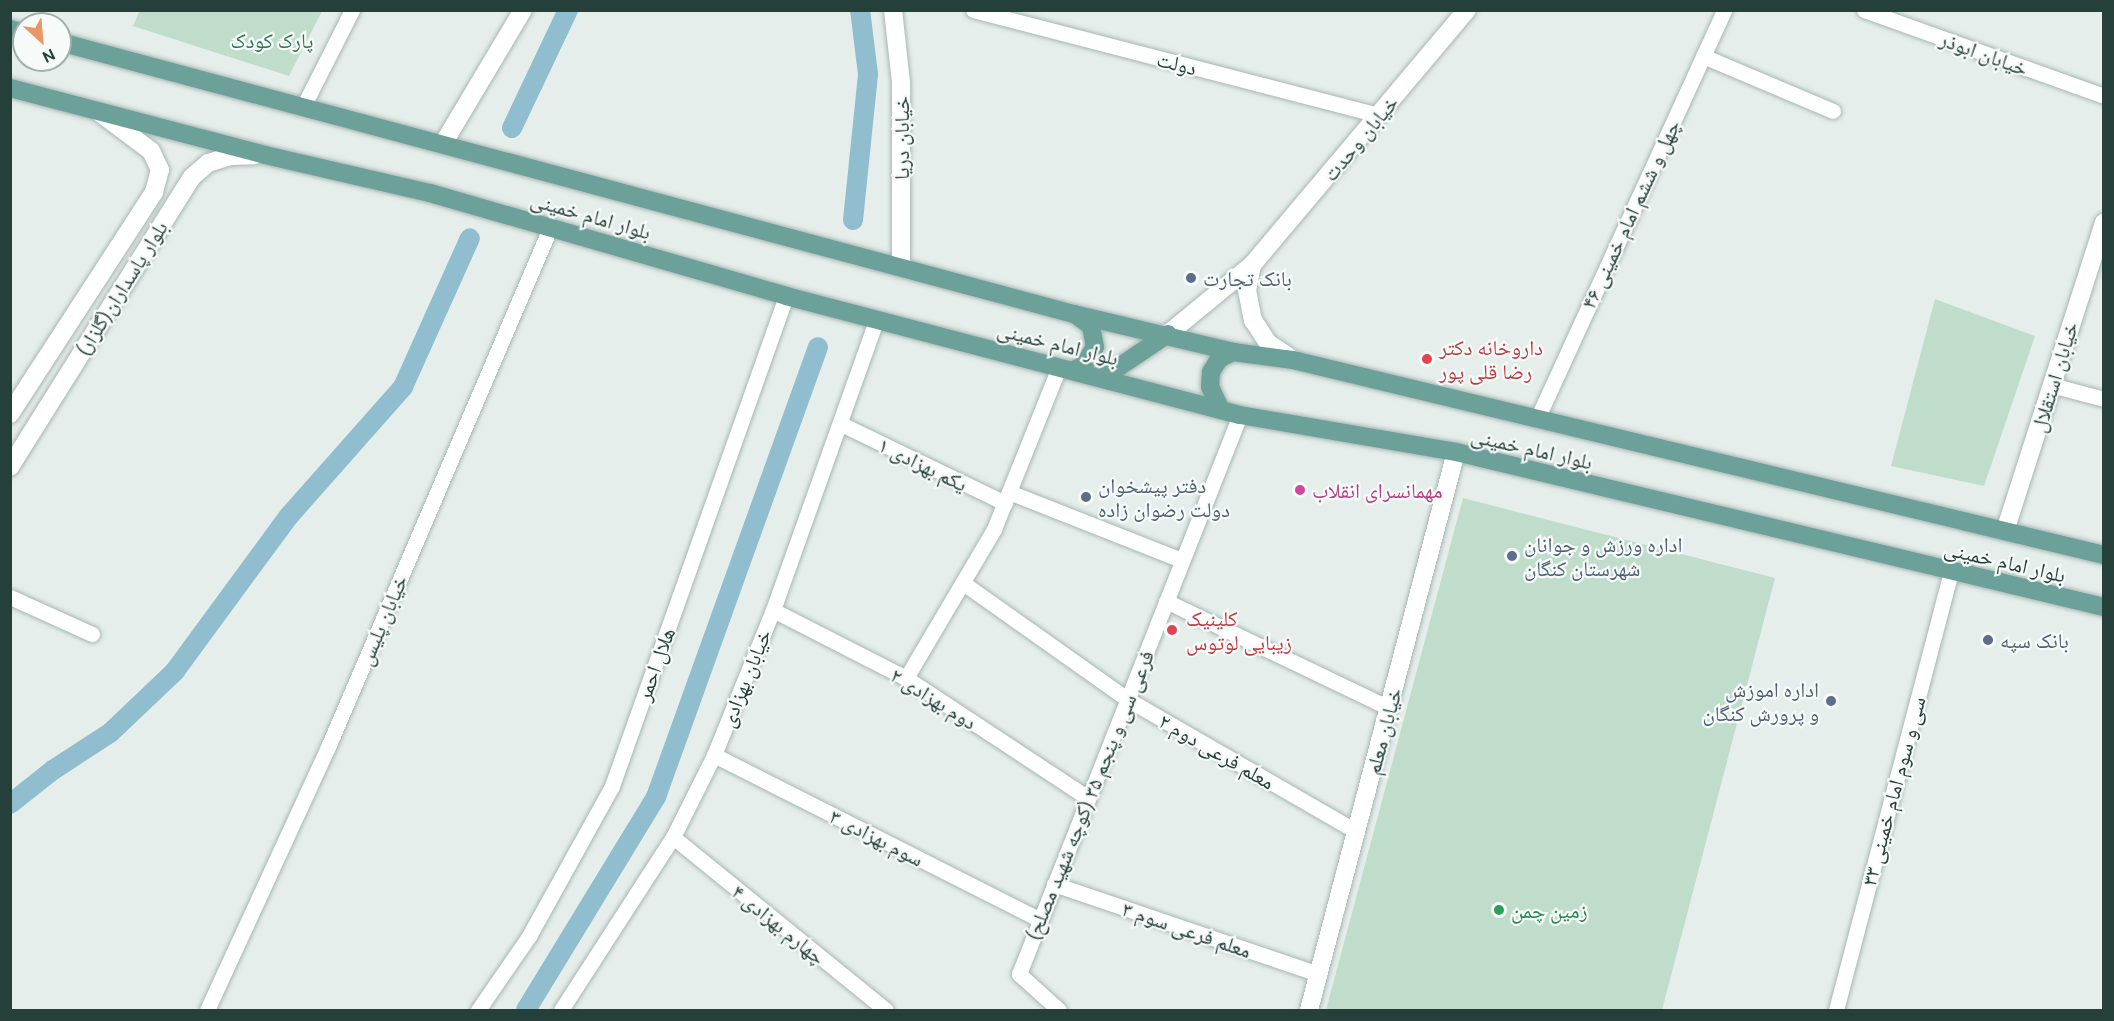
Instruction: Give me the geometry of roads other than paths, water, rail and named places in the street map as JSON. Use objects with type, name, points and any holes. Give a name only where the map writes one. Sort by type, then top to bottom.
[{"type":"main road","points":[[443,144],[524,10]]},
{"type":"main road","name":"خیابان دریا","points":[[893,10],[901,83],[901,265]]},
{"type":"main road","name":"خیابان وحدت","points":[[1168,334],[1252,265],[1467,10]]},
{"type":"main road","name":"بلوار امام خمینی","points":[[72,45],[901,265],[1074,314],[1168,334],[1233,352],[1293,360],[2103,555]]},
{"type":"main road","name":"بلوار امام خمینی","points":[[10,88],[265,155],[551,226],[786,296],[1104,377],[1240,415],[1455,452],[2103,607]]},
{"type":"main road","name":"بلوار پاسداران(گلزار)","points":[[10,414],[83,297],[153,192],[160,170],[152,151],[99,112]]},
{"type":"main road","name":"بلوار پاسداران(گلزار)","points":[[10,467],[192,177],[208,164],[231,156],[265,155]]},
{"type":"main road","name":"خیابان استقلال","points":[[2005,531],[2103,223]]},
{"type":"main road","points":[[1252,265],[1247,290],[1253,320],[1268,343],[1293,360]]},
{"type":"main road","points":[[83,297],[108,309]]},
{"type":"main road","points":[[1067,368],[1084,365],[1095,347],[1091,326],[1074,314]]},
{"type":"main road","points":[[1104,377],[1168,334]]},
{"type":"main road","points":[[1220,408],[1212,394],[1209,379],[1219,359],[1233,352]]},
{"type":"main road","name":"خیابان معلم","points":[[1309,1011],[1455,452]]},
{"type":"street","points":[[303,107],[352,10]]},
{"type":"street","name":"دولت","points":[[973,10],[1380,115]]},
{"type":"street","name":"چهل و ششم امام خمینی ۴۶","points":[[1537,419],[1724,10]]},
{"type":"street","name":"خیابان ابوذر","points":[[1864,10],[2103,96]]},
{"type":"street","points":[[1703,56],[1833,111]]},
{"type":"street","name":"خیابان پلیس","points":[[207,1011],[327,747],[551,226]]},
{"type":"street","name":"هلال احمر","points":[[478,1011],[530,936],[612,786],[786,296]]},
{"type":"street","name":"خیابان بهزادی","points":[[561,1011],[673,837],[714,754],[773,610],[841,424],[876,320]]},
{"type":"street","points":[[906,678],[963,583],[1007,498],[1067,368]]},
{"type":"street","points":[[2051,385],[2103,399]]},
{"type":"street","name":"فرعی سی و پنجم ۳۵ (کوچه شهید مصلح)","points":[[1059,1011],[1019,974],[1240,415]]},
{"type":"street","name":"یکم بهزادی ۱","points":[[841,424],[1007,498],[1182,560]]},
{"type":"street","name":"سی و سوم امام خمینی ۳۳","points":[[1836,1011],[1951,571]]},
{"type":"street","name":"معلم فرعی دوم ۲","points":[[963,583],[1127,699],[1356,831]]},
{"type":"street","points":[[10,597],[92,634]]},
{"type":"street","points":[[1166,601],[1389,708]]},
{"type":"street","name":"دوم بهزادی ۲","points":[[773,610],[906,678],[1088,798]]},
{"type":"street","name":"سوم بهزادی ۳","points":[[714,754],[1040,920]]},
{"type":"street","name":"چهارم بهزادی ۴","points":[[673,837],[886,1011]]},
{"type":"street","name":"معلم فرعی سوم ۳","points":[[1054,884],[1319,974]]},
{"type":"waterway","points":[[512,128],[568,10]]},
{"type":"waterway","points":[[853,220],[868,74],[860,10]]},
{"type":"waterway","points":[[10,804],[53,770],[110,733],[175,671],[289,516],[403,387],[470,238]]},
{"type":"waterway","points":[[526,1010],[656,797],[818,347]]},
{"type":"place","name":"بانک تجارت","points":[[1191,278]]},
{"type":"place","name":"داروخانه دکتر رضا قلی پور","points":[[1427,359]]},
{"type":"place","name":"مهمانسرای انقلاب","points":[[1300,490]]},
{"type":"place","name":"دفتر پیشخوان دولت رضوان زاده","points":[[1086,497]]},
{"type":"place","name":"اداره ورزش و جوانان شهرستان کنگان","points":[[1512,556]]},
{"type":"place","name":"کلینیک زیبایی لوتوس","points":[[1172,630]]},
{"type":"place","name":"بانک سپه","points":[[1988,640]]},
{"type":"place","name":"اداره اموزش و پرورش کنگان","points":[[1831,701]]},
{"type":"place","name":"زمین چمن","points":[[1499,910]]},
{"type":"park label","name":"پارک کودک","points":[[272,40]]}]
